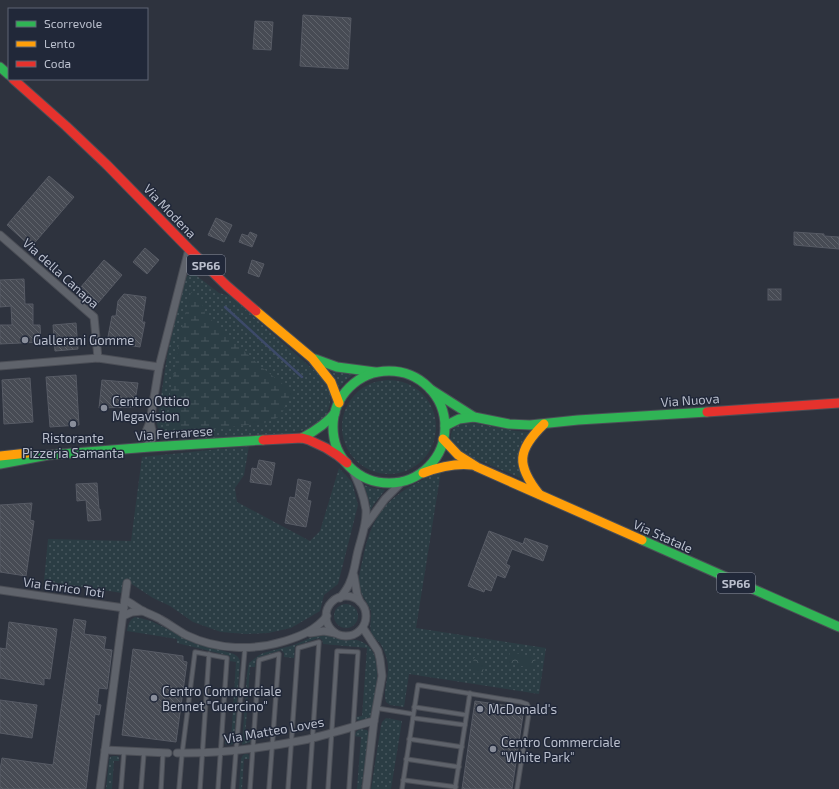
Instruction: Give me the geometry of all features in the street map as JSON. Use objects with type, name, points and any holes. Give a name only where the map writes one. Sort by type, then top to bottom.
[{"type":"main road","points":[[0,67],[8,74]]},
{"type":"main road","name":"Via Modena","points":[[15,80],[107,165],[227,286],[312,358],[331,382],[339,403]]},
{"type":"main road","name":"Via Modena","points":[[312,358],[344,369],[380,372]]},
{"type":"main road","name":"Via Modena","points":[[389,371],[410,375],[418,379],[430,389],[440,405],[445,426],[441,448],[432,463],[424,471],[403,481],[392,483],[368,478],[359,474],[350,466],[339,452],[335,439],[334,422],[335,413],[339,403],[346,392],[358,381],[371,374],[389,371]]},
{"type":"main road","name":"Via Nuova","points":[[430,389],[474,417]]},
{"type":"main road","name":"Via Nuova","points":[[445,426],[467,417],[521,425],[839,403]]},
{"type":"main road","name":"Via Ferrarese","points":[[302,438],[323,426],[335,413]]},
{"type":"main road","points":[[540,495],[532,486],[525,474],[522,457],[532,436],[544,424]]},
{"type":"main road","name":"Via Ferrarese","points":[[2,465],[48,455],[302,438],[325,446],[350,466]]},
{"type":"main road","name":"Via Statale","points":[[443,439],[459,457],[477,466],[792,608],[839,627]]},
{"type":"main road","name":"Via Ferrarese","points":[[0,456],[36,453],[48,455]]},
{"type":"main road","name":"Via Statale","points":[[418,474],[452,464],[477,466]]},
{"type":"street","name":"Via della Canapa","points":[[0,235],[94,317],[98,358]]},
{"type":"street","points":[[150,447],[145,434],[150,422],[159,366],[189,249]]},
{"type":"street","points":[[0,366],[98,358],[159,366]]},
{"type":"street","points":[[125,600],[187,635],[204,642],[245,648],[277,644],[306,633],[317,626],[326,616],[332,603],[340,598],[348,587],[353,573],[365,527],[366,509],[361,489],[350,466]]},
{"type":"street","points":[[365,527],[385,499],[403,481]]},
{"type":"street","points":[[326,616],[331,629],[341,636],[353,635],[363,628],[366,611],[357,594],[353,573]]},
{"type":"street","points":[[100,789],[128,583]]},
{"type":"street","name":"Via Enrico Toti","points":[[0,590],[124,608]]},
{"type":"street","points":[[340,598],[350,597],[360,602]]},
{"type":"street","points":[[123,616],[132,612],[143,611]]},
{"type":"street","points":[[363,628],[378,651],[382,676],[374,721],[366,789]]},
{"type":"street","points":[[306,633],[324,631],[336,633]]},
{"type":"street","points":[[353,635],[361,637],[373,645]]},
{"type":"street","name":"Via Matteo Loves","points":[[179,754],[236,751],[291,742],[312,738],[374,721]]},
{"type":"street","points":[[105,750],[165,753]]},
{"type":"lane","points":[[288,789],[298,648],[319,642],[308,789]]},
{"type":"lane","points":[[233,789],[245,648]]},
{"type":"lane","points":[[328,789],[337,651],[358,652],[349,789]]},
{"type":"lane","points":[[179,789],[179,754],[195,652],[227,658],[218,789]]},
{"type":"lane","points":[[200,789],[209,654]]},
{"type":"lane","points":[[250,789],[259,660],[279,654],[269,789]]},
{"type":"lane","points":[[402,789],[418,685],[527,704],[528,712],[517,789]]},
{"type":"lane","points":[[403,780],[455,788],[470,693]]},
{"type":"lane","points":[[414,707],[466,715]]},
{"type":"lane","points":[[376,708],[465,725]]},
{"type":"lane","points":[[409,739],[462,747]]},
{"type":"lane","points":[[121,789],[124,752]]},
{"type":"lane","points":[[141,789],[144,752]]},
{"type":"lane","points":[[160,789],[165,753]]},
{"type":"lane","points":[[406,759],[458,767]]},
{"type":"green space","points":[[193,273],[219,293],[230,296],[315,371],[324,381],[330,392],[330,404],[326,416],[318,424],[309,429],[286,434],[202,440],[194,434],[188,432],[162,433],[157,424],[167,356],[183,285],[187,276]]},
{"type":"green space","points":[[191,292],[201,299],[205,314],[259,365],[295,394],[286,403],[282,414],[277,418],[265,423],[205,430],[179,427],[173,429],[166,426],[167,410],[182,327]]},
{"type":"green space","points":[[330,370],[353,375],[339,388],[336,379]]},
{"type":"green space","points":[[389,380],[407,384],[422,394],[432,409],[436,427],[432,445],[422,460],[407,470],[389,474],[371,470],[356,460],[346,445],[342,427],[346,409],[356,394],[371,384]]},
{"type":"green space","points":[[464,423],[474,423],[515,431],[529,432],[521,445],[518,455],[523,479],[461,453],[451,442],[451,435],[455,427]]},
{"type":"green space","points":[[249,446],[244,475],[235,488],[237,502],[310,541],[320,531],[339,468],[352,482],[358,505],[338,584],[324,595],[320,611],[291,628],[268,633],[246,634],[221,632],[193,622],[170,606],[153,598],[127,581],[122,593],[44,581],[48,539],[131,541],[142,457]]},
{"type":"green space","points":[[441,471],[416,628],[546,648],[539,694],[409,674],[404,707],[390,705],[386,702],[385,693],[388,671],[387,658],[380,643],[372,634],[370,627],[371,611],[361,593],[359,586],[364,553],[374,522],[390,501],[412,485]]},
{"type":"green space","points":[[364,485],[385,490],[370,511],[370,504]]},
{"type":"green space","points":[[346,604],[351,605],[357,611],[357,621],[351,627],[346,628],[341,627],[335,621],[334,616],[335,611],[341,605]]},
{"type":"green space","points":[[135,617],[151,621],[196,643],[234,654],[238,657],[240,661],[233,744],[225,744],[225,741],[231,741],[236,662],[230,661],[230,656],[177,643],[177,639],[127,631],[130,621]]},
{"type":"green space","points":[[317,635],[329,635],[344,640],[356,640],[369,646],[374,654],[377,664],[376,687],[371,718],[360,721],[357,720],[356,717],[362,716],[367,648],[323,644],[322,640],[319,638],[295,646],[294,658],[284,657],[284,653],[281,650],[256,659],[255,667],[250,667],[245,739],[251,740],[250,742],[242,745],[249,663],[263,653],[294,645]]},
{"type":"green space","points":[[510,652],[536,657],[534,668],[508,664]]},
{"type":"green space","points":[[474,658],[485,659],[483,672],[472,670]]},
{"type":"green space","points":[[386,718],[402,721],[391,789],[371,789],[381,726],[382,722]]},
{"type":"green space","points":[[360,729],[367,730],[369,736],[361,789],[357,789],[361,737],[354,736]]},
{"type":"green space","points":[[245,754],[248,754],[249,759],[244,759],[242,789],[239,789],[241,759]]},
{"type":"green space","points":[[118,756],[119,761],[114,761],[112,789],[106,789],[109,761],[110,757]]},
{"type":"building","points":[[303,15],[351,18],[348,69],[300,66]]},
{"type":"building","points":[[255,21],[273,22],[271,50],[253,49]]},
{"type":"building","points":[[49,176],[74,197],[31,247],[7,225]]},
{"type":"building","points":[[216,218],[232,225],[224,242],[208,235]]},
{"type":"building","points":[[250,232],[257,235],[252,247],[239,242],[242,234],[248,236]]},
{"type":"building","points":[[794,232],[824,234],[824,236],[839,237],[839,249],[794,245]]},
{"type":"building","points":[[145,248],[159,260],[147,274],[133,262]]},
{"type":"building","points":[[104,260],[122,275],[98,303],[80,288]]},
{"type":"building","points":[[252,260],[264,264],[259,277],[248,273]]},
{"type":"building","points":[[24,279],[25,304],[33,304],[33,325],[40,325],[41,342],[0,344],[0,325],[12,325],[11,306],[0,307],[0,280]]},
{"type":"building","points":[[768,289],[781,289],[781,300],[768,300]]},
{"type":"building","points":[[124,294],[146,297],[142,322],[145,322],[140,347],[107,342],[112,316],[116,316],[118,301]]},
{"type":"building","points":[[76,323],[78,349],[55,351],[53,325]]},
{"type":"building","points":[[76,375],[79,425],[50,427],[46,377]]},
{"type":"building","points":[[30,378],[33,422],[4,424],[2,380]]},
{"type":"building","points":[[102,380],[138,383],[134,407],[99,408]]},
{"type":"building","points":[[259,460],[275,463],[271,485],[250,482],[252,468],[257,469]]},
{"type":"building","points":[[298,479],[311,482],[307,500],[311,501],[306,527],[285,523],[290,497],[295,498]]},
{"type":"building","points":[[97,483],[101,520],[88,521],[86,500],[77,501],[76,484]]},
{"type":"building","points":[[32,503],[30,520],[34,521],[26,576],[0,572],[0,505]]},
{"type":"building","points":[[489,531],[523,544],[525,538],[548,546],[543,561],[512,549],[506,564],[510,566],[505,578],[497,575],[491,591],[485,589],[484,592],[468,586]]},
{"type":"building","points":[[74,619],[86,621],[84,634],[106,637],[104,649],[112,650],[107,689],[99,688],[97,704],[101,705],[99,715],[95,714],[86,789],[0,789],[0,770],[2,758],[53,765]]},
{"type":"building","points":[[9,622],[57,629],[50,679],[44,678],[44,685],[0,678],[0,648],[6,649]]},
{"type":"building","name":"Centro Commerciale Bennet \"Guercino\"","points":[[133,649],[183,656],[183,661],[187,662],[176,742],[122,735]]},
{"type":"building","points":[[0,700],[37,705],[32,738],[0,733]]},
{"type":"building","name":"Centro Commerciale \"White Park\"","points":[[475,701],[524,708],[512,789],[462,789]]},
{"type":"waterway","points":[[225,307],[302,377]]},
{"type":"traffic: fast","points":[[0,67],[8,74]]},
{"type":"traffic: fast","points":[[315,359],[337,367],[375,372]]},
{"type":"traffic: fast","points":[[389,371],[400,372],[410,376],[420,381],[428,388],[435,396],[440,406],[444,416],[445,427],[444,438],[440,448],[435,458],[428,466],[420,473],[410,478],[400,482],[389,483],[378,482],[368,478],[358,473],[350,466],[343,458],[338,448],[334,438],[333,427],[334,416],[338,406],[343,396],[350,388],[358,381],[368,376],[378,372],[389,371]]},
{"type":"traffic: fast","points":[[430,389],[474,417],[509,424],[530,425],[578,420],[707,412]]},
{"type":"traffic: fast","points":[[302,438],[328,421],[335,413]]},
{"type":"traffic: fast","points":[[445,426],[459,419],[474,417]]},
{"type":"traffic: fast","points":[[0,464],[48,455],[263,440]]},
{"type":"traffic: fast","points":[[642,540],[839,627]]},
{"type":"traffic: slow","points":[[256,311],[312,358],[331,382],[339,403]]},
{"type":"traffic: slow","points":[[539,494],[526,474],[523,466],[523,458],[524,450],[535,433],[544,424]]},
{"type":"traffic: slow","points":[[443,439],[458,455],[477,467],[642,540]]},
{"type":"traffic: slow","points":[[0,456],[28,453]]},
{"type":"traffic: slow","points":[[423,473],[447,466],[472,465]]},
{"type":"traffic: jam","points":[[14,80],[107,165],[189,249],[227,286],[256,311]]},
{"type":"traffic: jam","points":[[707,412],[839,403]]},
{"type":"traffic: jam","points":[[263,440],[302,438],[326,448],[347,463]]},
{"type":"place","name":"Gallerani Gomme","points":[[25,340]]},
{"type":"place","name":"Centro Ottico Megavision","points":[[104,408]]},
{"type":"place","name":"Ristorante Pizzeria Samanta","points":[[73,424]]},
{"type":"place","name":"Centro Commerciale Bennet \"Guercino\"","points":[[154,698]]},
{"type":"place","name":"McDonald's","points":[[480,709]]},
{"type":"place","name":"Centro Commerciale \"White Park\"","points":[[493,749]]}]
